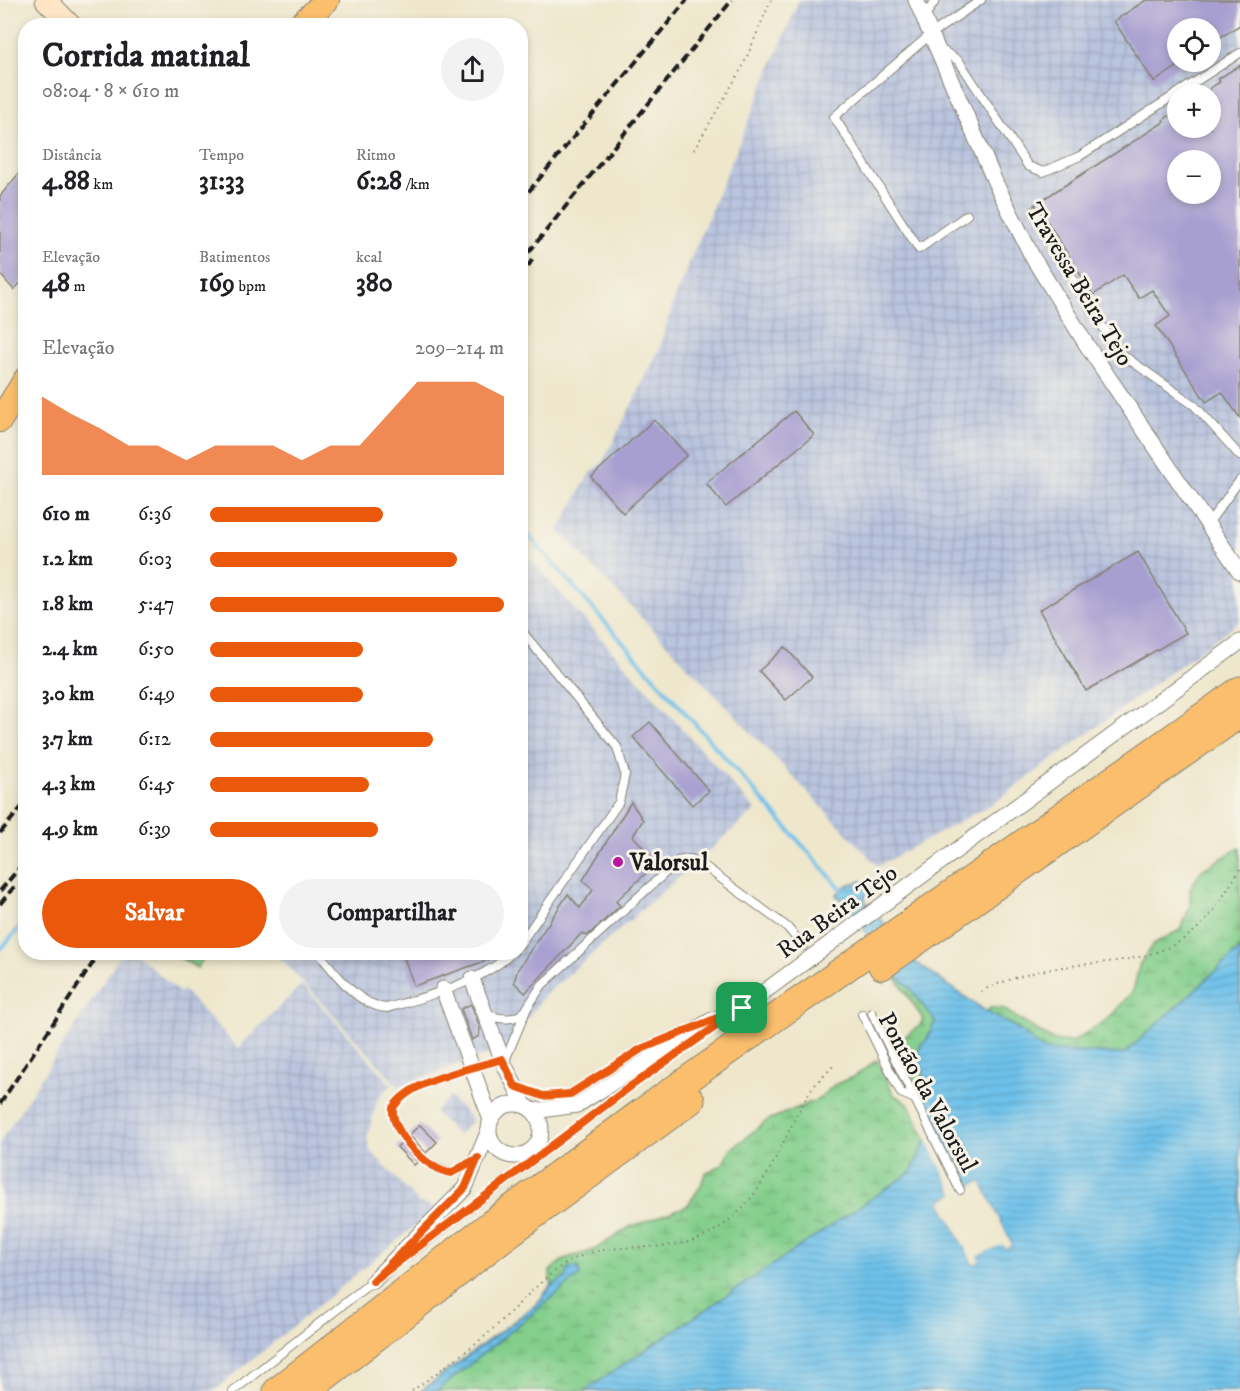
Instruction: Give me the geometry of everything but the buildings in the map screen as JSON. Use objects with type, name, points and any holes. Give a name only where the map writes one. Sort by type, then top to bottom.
[{"type":"highway","points":[[307,1391],[503,1238],[1240,690]]},
{"type":"highway","points":[[908,936],[1240,714]]},
{"type":"highway","points":[[277,1391],[501,1215],[646,1109],[874,960]]},
{"type":"main road","points":[[308,18],[327,0]]},
{"type":"main road","points":[[0,420],[18,392]]},
{"type":"street","points":[[46,0],[63,18]]},
{"type":"street","name":"Travessa Beira Tejo","points":[[916,0],[996,184],[1034,258],[1088,347],[1240,572]]},
{"type":"street","name":"Rua Beira Tejo","points":[[742,1008],[1240,642]]},
{"type":"street","points":[[443,989],[472,1069],[495,1146],[501,1152],[517,1156],[526,1154],[533,1150],[541,1135],[539,1118],[529,1109],[515,1086],[503,1061],[472,979]]},
{"type":"street","points":[[373,1281],[465,1188],[490,1125],[501,1108],[509,1105],[529,1109],[577,1105],[710,1021],[742,1008]]},
{"type":"lane","points":[[923,18],[936,0]]},
{"type":"lane","points":[[967,215],[919,249],[834,117],[934,40],[981,0]]},
{"type":"lane","points":[[934,40],[959,61],[1028,166],[1043,172],[1080,156],[1240,53]]},
{"type":"lane","points":[[1034,210],[1084,298],[1120,353],[1196,406],[1240,456]]},
{"type":"lane","points":[[1207,525],[1240,480]]},
{"type":"lane","points":[[528,639],[617,747],[625,774],[619,802],[528,933]]},
{"type":"lane","points":[[478,1158],[458,1171],[440,1172],[403,1137],[392,1116],[393,1108],[404,1094],[419,1086],[503,1061],[527,1008],[542,985],[678,861],[695,860],[787,927],[803,946]]},
{"type":"lane","points":[[325,960],[355,992],[376,1007],[387,1008],[472,979],[505,960]]},
{"type":"lane","points":[[485,1015],[516,1018],[527,1008]]},
{"type":"lane","name":"Rua Beira Tejo","points":[[233,1391],[373,1281],[631,1086],[742,1008]]},
{"type":"lane","points":[[872,1013],[915,1100]]},
{"type":"lane","name":"Pontão da Valorsul","points":[[862,1014],[901,1093],[915,1100],[960,1190]]},
{"type":"lane","points":[[515,1086],[543,1096],[570,1094],[641,1049],[710,1021]]},
{"type":"path","points":[[694,150],[743,66],[771,0]]},
{"type":"path","points":[[981,991],[1007,980],[1033,973],[1132,960],[1156,952],[1200,926],[1220,902],[1240,869]]},
{"type":"path","points":[[412,1391],[484,1337],[569,1261],[598,1251],[622,1248],[667,1248],[689,1244],[720,1228],[745,1206],[763,1184],[810,1091],[833,1066]]},
{"type":"shaded area","points":[[799,0],[1240,0],[1240,621],[994,803],[878,866],[559,531],[588,476],[603,462],[658,352],[676,294]]},
{"type":"shaded area","points":[[528,557],[755,810],[544,996],[506,1048],[398,1086],[282,960],[528,960]]},
{"type":"shaded area","points":[[117,960],[143,960],[180,993],[183,990],[238,1048],[302,984],[392,1085],[378,1098],[367,1138],[370,1150],[418,1202],[437,1208],[214,1391],[0,1391],[0,1142]]},
{"type":"shaded area","points":[[450,1097],[473,1120],[458,1135],[434,1112]]},
{"type":"green space","points":[[1240,847],[1240,1046],[986,1193],[981,1182],[967,1188],[895,1044],[920,1025],[923,1019],[849,907],[836,895],[847,885],[862,881],[872,889],[864,899],[915,962],[986,1012],[990,1008],[1002,1008],[1052,1040],[1072,1042],[1108,1019],[1133,991],[1140,963],[1155,943],[1180,930],[1190,907],[1190,888],[1202,870]]},
{"type":"green space","points":[[184,960],[202,960],[197,968]]},
{"type":"green space","points":[[877,1060],[894,1095],[908,1103],[954,1194],[941,1201],[959,1237],[722,1391],[421,1391],[537,1304],[551,1285],[550,1271],[564,1259],[594,1250],[630,1227],[687,1206],[701,1186],[705,1173],[722,1165],[730,1150],[768,1120],[819,1099],[834,1085],[855,1076]]},
{"type":"water","points":[[862,881],[872,889],[864,899],[915,962],[987,1012],[1017,1028],[1043,1050],[1124,1054],[1240,949],[1240,1391],[584,1391],[911,1172],[927,1139],[954,1194],[941,1201],[973,1264],[980,1261],[978,1256],[1003,1243],[1006,1248],[1012,1245],[981,1182],[967,1188],[921,1095],[929,1089],[918,1057],[920,1045],[926,1041],[935,1021],[910,988],[895,975],[849,907],[836,895],[847,885]]},
{"type":"water","points":[[569,1267],[578,1268],[580,1275],[437,1391],[421,1391],[537,1304],[552,1285],[566,1278]]},
{"type":"pier","points":[[919,1093],[967,1188],[981,1182],[1012,1245],[1005,1248],[1003,1244],[978,1256],[980,1261],[973,1264],[941,1201],[954,1194],[925,1137],[929,1138],[957,1193],[956,1197],[945,1202],[974,1260],[976,1254],[1002,1241],[1008,1244],[979,1186],[968,1191],[964,1190],[918,1097]]},
{"type":"waterway","points":[[528,535],[842,890]]},
{"type":"waterway","points":[[0,950],[18,929]]},
{"type":"railway","points":[[528,192],[687,0]]},
{"type":"railway","points":[[528,253],[732,0]]},
{"type":"railway","points":[[528,266],[534,257]]},
{"type":"railway","points":[[0,833],[18,812]]},
{"type":"railway","points":[[0,891],[18,870]]},
{"type":"railway","points":[[0,904],[14,887]]},
{"type":"railway","points":[[0,1104],[95,960]]},
{"type":"place","name":"Valorsul","points":[[618,862]]},
{"type":"route","points":[[742,1008],[631,1086],[373,1281],[465,1188],[478,1158],[468,1166],[451,1173],[435,1169],[403,1137],[394,1124],[393,1108],[404,1094],[419,1086],[502,1059],[515,1086],[543,1096],[570,1094],[641,1049],[742,1008]]}]
